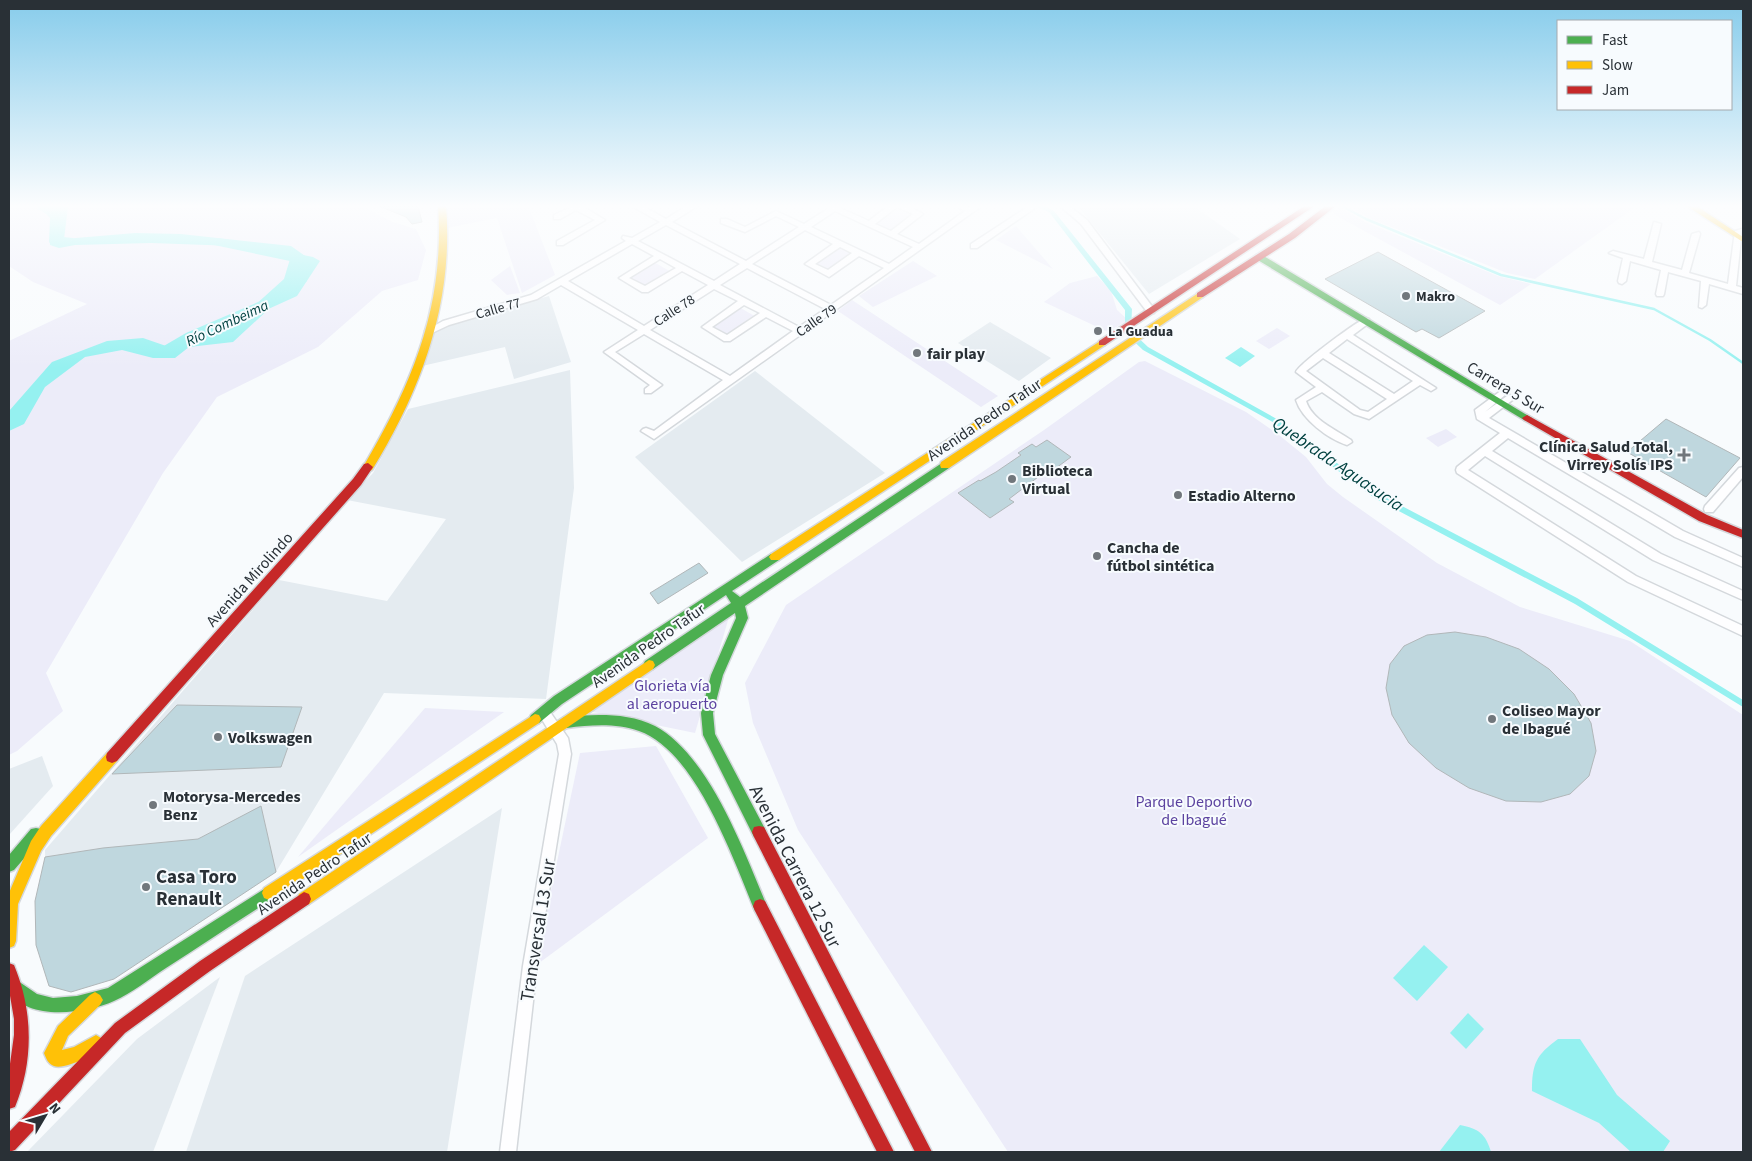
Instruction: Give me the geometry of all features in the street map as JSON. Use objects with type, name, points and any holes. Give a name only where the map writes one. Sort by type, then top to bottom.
[{"type":"main road","name":"Avenida Mirolindo","points":[[9,865],[354,470],[376,437],[402,383],[426,301],[433,259]]},
{"type":"main road","name":"Avenida Mirolindo","points":[[9,941],[11,904],[36,846],[46,831],[362,476],[387,436],[415,379],[434,314],[444,259]]},
{"type":"main road","name":"Avenida Pedro Tafur","points":[[16,985],[34,1001],[56,1006],[95,1000],[128,986],[544,713],[558,700],[726,589],[1230,259]]},
{"type":"main road","name":"Avenida Pedro Tafur","points":[[9,1144],[120,1028],[205,966],[738,603],[1140,333],[1256,259]]},
{"type":"main road","name":"Carrera 5 Sur","points":[[1272,259],[1366,321],[1502,399],[1709,509],[1743,523]]},
{"type":"main road","name":"Carrera 5 Sur","points":[[1273,259],[1502,399],[1703,518],[1743,534]]},
{"type":"main road","points":[[726,589],[738,603]]},
{"type":"main road","name":"Avenida Carrera 12 Sur","points":[[738,603],[742,618],[717,675],[707,713],[709,735],[924,1152]]},
{"type":"main road","points":[[559,726],[594,720],[647,728],[659,735],[690,765],[709,796],[768,925],[886,1152]]},
{"type":"main road","points":[[9,947],[22,1021],[16,1078],[9,1101]]},
{"type":"main road","points":[[9,970],[16,985]]},
{"type":"main road","points":[[95,1000],[68,1026],[53,1045],[52,1053],[56,1059],[76,1055],[120,1028]]},
{"type":"street","name":"Calle 77","points":[[429,331],[446,323],[534,297],[594,259]]},
{"type":"street","points":[[655,259],[623,278],[645,290],[682,268]]},
{"type":"street","points":[[666,259],[800,331]]},
{"type":"street","points":[[737,259],[831,309]]},
{"type":"street","name":"Calle 78","points":[[648,391],[657,385],[609,352],[754,259]]},
{"type":"street","points":[[816,259],[809,264],[829,274],[849,259]]},
{"type":"street","points":[[873,259],[890,268]]},
{"type":"street","name":"Calle 79","points":[[650,434],[903,259]]},
{"type":"street","points":[[1112,259],[1151,311]]},
{"type":"street","points":[[1622,281],[1627,259]]},
{"type":"street","points":[[1636,259],[1743,291]]},
{"type":"street","points":[[1685,273],[1689,259]]},
{"type":"street","points":[[1732,288],[1737,259]]},
{"type":"street","points":[[1660,294],[1665,268]]},
{"type":"street","points":[[1702,305],[1706,280]]},
{"type":"street","name":"Calle 77","points":[[434,314],[448,316],[515,298],[555,282]]},
{"type":"street","points":[[555,282],[644,329],[730,380]]},
{"type":"street","points":[[744,301],[706,327],[727,339],[766,313]]},
{"type":"street","points":[[1366,321],[1322,353],[1302,369],[1301,372],[1364,415],[1374,414],[1420,381]]},
{"type":"street","points":[[1347,335],[1431,388]]},
{"type":"street","points":[[1322,353],[1394,399]]},
{"type":"street","points":[[1322,388],[1301,400],[1302,405],[1316,420],[1347,442]]},
{"type":"street","points":[[1502,399],[1488,415],[1480,417],[1679,534],[1743,563]]},
{"type":"street","points":[[1507,434],[1461,470],[1632,579],[1743,631]]},
{"type":"street","points":[[1485,451],[1657,557],[1743,596]]},
{"type":"street","points":[[1709,509],[1743,471]]},
{"type":"street","name":"Transversal 13 Sur","points":[[508,1152],[530,966],[565,754],[564,742],[559,726],[544,713]]},
{"type":"shaded area","points":[[1121,259],[1207,259],[1149,294]]},
{"type":"shaded area","points":[[549,296],[571,362],[514,379],[505,347],[422,366],[435,328]]},
{"type":"shaded area","points":[[990,322],[1051,358],[1019,381],[958,343]]},
{"type":"shaded area","points":[[570,370],[574,488],[546,699],[384,693],[276,872],[49,986],[45,850],[279,580],[387,601],[446,519],[347,500],[373,473],[408,409]]},
{"type":"shaded area","points":[[755,371],[885,473],[742,562],[635,457]]},
{"type":"shaded area","points":[[42,756],[53,786],[9,835],[9,769]]},
{"type":"shaded area","points":[[502,808],[447,1152],[186,1152],[245,976]]},
{"type":"shaded area","points":[[220,977],[153,1152],[27,1152],[137,1039]]},
{"type":"green space","points":[[9,259],[424,259],[418,280],[382,291],[318,347],[217,397],[163,473],[46,673],[63,711],[17,751],[9,755],[9,341],[87,304],[33,282],[9,266]]},
{"type":"green space","points":[[511,259],[549,259],[555,275],[522,293]]},
{"type":"green space","points":[[817,259],[848,259],[829,273],[811,263]]},
{"type":"green space","points":[[1034,259],[1045,259],[1053,269]]},
{"type":"green space","points":[[1416,259],[1457,259],[1498,276],[1531,284],[1500,305]]},
{"type":"green space","points":[[1472,259],[1563,259],[1535,279],[1507,273]]},
{"type":"green space","points":[[652,261],[673,273],[645,290],[623,278]]},
{"type":"green space","points":[[913,261],[937,276],[873,307],[859,296]]},
{"type":"green space","points":[[510,266],[520,293],[507,295],[491,280]]},
{"type":"green space","points":[[1097,276],[1111,291],[1117,310],[1128,320],[1108,332],[1044,302],[1070,283]]},
{"type":"green space","name":"fair play","points":[[852,300],[998,396],[981,407],[838,311]]},
{"type":"green space","points":[[737,306],[758,318],[727,339],[706,327]]},
{"type":"green space","points":[[1277,328],[1290,336],[1269,349],[1256,341]]},
{"type":"green space","name":"Parque Deportivo de Ibagué","points":[[1145,361],[1246,412],[1306,457],[1327,484],[1343,497],[1437,563],[1520,607],[1630,641],[1743,715],[1743,1152],[1008,1152],[798,830],[753,723],[745,683],[786,605],[1044,430],[1139,362]]},
{"type":"green space","points":[[1446,429],[1457,437],[1438,447],[1426,438]]},
{"type":"green space","name":"Glorieta vía al aeropuerto","points":[[729,617],[695,733],[588,711]]},
{"type":"green space","points":[[425,708],[504,712],[298,857]]},
{"type":"green space","points":[[656,746],[708,838],[535,966],[580,753]]},
{"type":"water","points":[[290,259],[308,259],[307,281],[270,308],[233,342],[189,347],[175,358],[153,358],[122,350],[85,357],[45,387],[24,424],[9,431],[9,411],[52,362],[107,341],[143,338],[169,347],[234,324],[284,279]]},
{"type":"water","name":"Quebrada Aguasucia","points":[[1086,259],[1092,259],[1132,309],[1131,331],[1148,347],[1275,418],[1381,495],[1577,598],[1743,700],[1743,707],[1575,604],[1376,499],[1271,421],[1143,350],[1125,333],[1125,310]]},
{"type":"water","points":[[1241,347],[1255,356],[1240,367],[1225,358]]},
{"type":"water","points":[[1424,945],[1448,967],[1417,1001],[1393,978]]},
{"type":"water","points":[[1468,1013],[1484,1029],[1466,1049],[1450,1033]]},
{"type":"water","points":[[1558,1039],[1580,1039],[1617,1095],[1670,1141],[1663,1152],[1631,1152],[1599,1123],[1532,1091],[1534,1067],[1540,1055]]},
{"type":"water","points":[[1460,1125],[1477,1130],[1484,1136],[1491,1152],[1439,1152]]},
{"type":"building","name":"Makro","points":[[1364,259],[1391,259],[1485,311],[1439,338],[1422,329],[1416,332],[1325,279]]},
{"type":"building","name":"Clínica Salud Total, Virrey Solís IPS","points":[[1666,419],[1740,458],[1706,497],[1627,452]]},
{"type":"building","name":"Biblioteca Virtual","points":[[1047,440],[1071,457],[1056,468],[1050,468],[1009,499],[1014,502],[990,518],[958,493],[996,472],[1021,455],[1018,453],[1032,444],[1036,447]]},
{"type":"building","points":[[699,563],[708,573],[658,604],[650,593]]},
{"type":"building","name":"Coliseo Mayor de Ibagué","points":[[1455,632],[1486,637],[1519,649],[1549,669],[1574,694],[1591,723],[1596,751],[1589,776],[1570,794],[1541,802],[1506,801],[1469,788],[1436,768],[1409,743],[1392,715],[1386,688],[1390,664],[1404,646],[1427,635]]},
{"type":"building","name":"Volkswagen","points":[[177,705],[302,707],[281,767],[112,774]]},
{"type":"building","name":"Casa Toro Renault","points":[[261,806],[276,872],[114,979],[71,992],[49,986],[36,945],[35,901],[45,857],[103,848],[198,839]]},
{"type":"waterway","name":"Río Combeima","points":[[157,352],[164,353],[192,337],[292,293],[313,261],[304,259]]},
{"type":"waterway","points":[[1463,259],[1501,275],[1654,309],[1710,340],[1743,363]]},
{"type":"traffic: fast","points":[[1263,259],[1527,418]]},
{"type":"traffic: fast","points":[[649,665],[945,465]]},
{"type":"traffic: fast","points":[[535,719],[558,700],[775,557]]},
{"type":"traffic: fast","points":[[731,595],[738,603],[742,618],[717,675],[707,713],[709,735],[759,832]]},
{"type":"traffic: fast","points":[[567,722],[588,720],[620,721],[650,730],[669,742],[686,760],[716,808],[760,906]]},
{"type":"traffic: fast","points":[[9,865],[36,834]]},
{"type":"traffic: fast","points":[[18,989],[33,1000],[53,1006],[77,1004],[111,995],[269,893]]},
{"type":"traffic: slow","points":[[368,467],[385,441],[415,377],[427,342],[436,306],[443,259]]},
{"type":"traffic: slow","points":[[945,465],[1200,295]]},
{"type":"traffic: slow","points":[[775,557],[1102,343]]},
{"type":"traffic: slow","points":[[304,899],[649,665]]},
{"type":"traffic: slow","points":[[269,893],[535,719]]},
{"type":"traffic: slow","points":[[9,941],[11,904],[36,846],[46,831],[112,757]]},
{"type":"traffic: slow","points":[[95,1000],[63,1031],[52,1053],[56,1059],[77,1054],[96,1043]]},
{"type":"traffic: jam","points":[[1102,343],[1230,259]]},
{"type":"traffic: jam","points":[[1200,295],[1256,259]]},
{"type":"traffic: jam","points":[[1527,418],[1703,518],[1743,534]]},
{"type":"traffic: jam","points":[[112,757],[357,482],[368,467]]},
{"type":"traffic: jam","points":[[759,832],[924,1152]]},
{"type":"traffic: jam","points":[[9,1144],[120,1028],[205,966],[304,899]]},
{"type":"traffic: jam","points":[[760,906],[886,1152]]},
{"type":"traffic: jam","points":[[9,970],[19,1002],[21,1019],[20,1052],[9,1101]]},
{"type":"place","name":"Makro","points":[[1406,296]]},
{"type":"place","name":"La Guadua","points":[[1098,331]]},
{"type":"place","name":"fair play","points":[[917,353]]},
{"type":"place","name":"Clínica Salud Total, Virrey Solís IPS","points":[[1684,455]]},
{"type":"place","name":"Biblioteca Virtual","points":[[1012,479]]},
{"type":"place","name":"Estadio Alterno","points":[[1178,495]]},
{"type":"place","name":"Cancha de fútbol sintética","points":[[1097,556]]},
{"type":"place","name":"Coliseo Mayor de Ibagué","points":[[1492,719]]},
{"type":"place","name":"Volkswagen","points":[[218,737]]},
{"type":"place","name":"Motorysa-Mercedes Benz","points":[[153,805]]},
{"type":"place","name":"Casa Toro Renault","points":[[146,887]]}]
